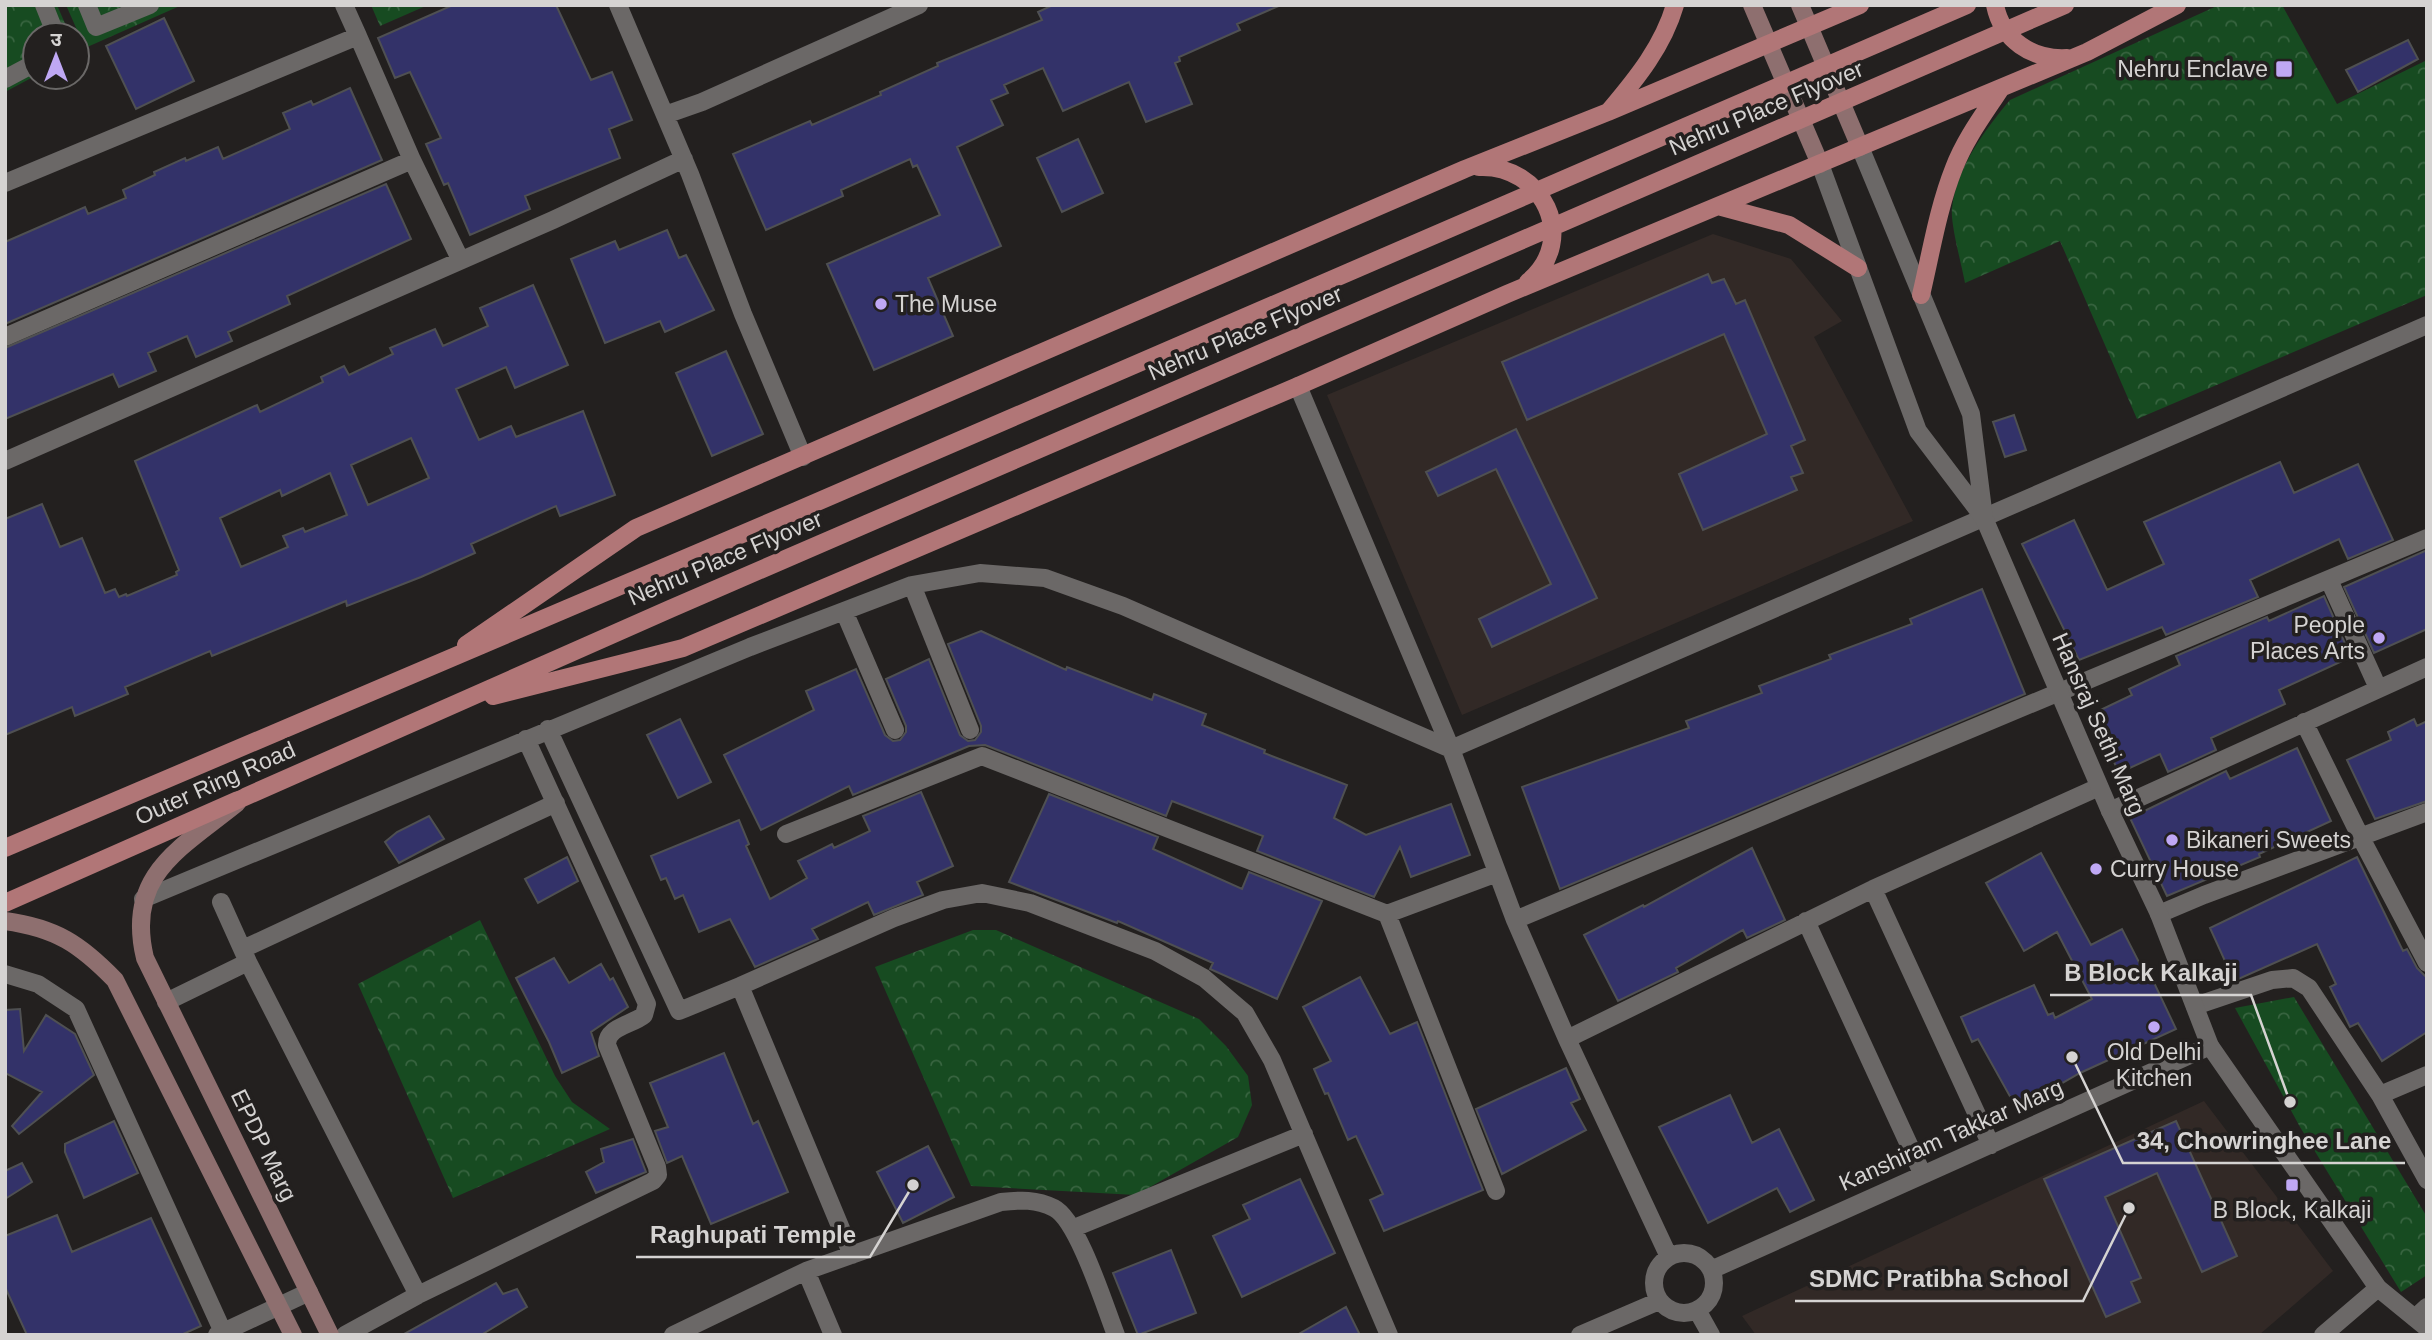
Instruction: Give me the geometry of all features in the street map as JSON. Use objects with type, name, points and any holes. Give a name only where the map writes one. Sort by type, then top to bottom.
[{"type":"main road","points":[[1608,112],[1644,69],[1671,21],[1675,5]]},
{"type":"main road","points":[[1752,5],[1820,164]]},
{"type":"main road","points":[[1800,5],[1860,147]]},
{"type":"main road","points":[[428,670],[636,528],[1465,169],[1608,112],[1860,5]]},
{"type":"main road","name":"Nehru Place Flyover","points":[[428,670],[654,570],[1967,5]]},
{"type":"main road","points":[[1995,5],[2003,28],[2026,50],[2040,56],[2056,58],[2072,58],[2087,52]]},
{"type":"main road","name":"Nehru Place Flyover","points":[[446,708],[2065,5]]},
{"type":"main road","points":[[1507,293],[2087,52],[2177,5]]},
{"type":"main road","points":[[1921,295],[1954,168],[1971,134],[2001,88]]},
{"type":"main road","points":[[446,708],[683,648],[1298,386],[1521,287],[1534,277],[1546,257],[1552,234],[1546,204],[1526,180],[1512,172],[1497,167],[1465,169]]},
{"type":"main road","points":[[1718,206],[1789,225],[1858,268]]},
{"type":"main road","name":"Outer Ring Road","points":[[5,848],[428,670]]},
{"type":"main road","name":"Outer Ring Road","points":[[5,903],[446,708]]},
{"type":"main road","points":[[143,899],[151,880],[163,864],[246,796]]},
{"type":"main road","name":"EPDP Marg","points":[[143,899],[139,918],[140,939],[145,958],[330,1335]]},
{"type":"main road","points":[[5,921],[30,925],[62,936],[91,955],[115,980],[293,1335]]},
{"type":"street","points":[[86,5],[96,27],[150,5]]},
{"type":"street","points":[[344,5],[412,160],[460,259]]},
{"type":"street","points":[[618,5],[684,159],[743,314],[803,457]]},
{"type":"street","points":[[665,115],[702,102],[919,5]]},
{"type":"street","points":[[5,183],[358,36]]},
{"type":"street","points":[[5,79],[21,70]]},
{"type":"street","name":"Hansraj Sethi Marg","points":[[1860,147],[1971,414],[1984,518]]},
{"type":"street","points":[[5,461],[553,220],[684,159]]},
{"type":"street","points":[[5,337],[412,160]]},
{"type":"street","name":"Hansraj Sethi Marg","points":[[1820,164],[1918,431],[1984,518],[2099,787],[2159,914],[2210,1046],[2378,1288],[2423,1318]]},
{"type":"street","points":[[143,899],[548,729],[844,611],[912,585],[980,573],[1045,578],[1123,606],[1451,748],[2427,325]]},
{"type":"street","points":[[1298,386],[1451,748],[1515,920],[1567,1039],[1669,1257]]},
{"type":"street","points":[[1515,920],[2427,538]]},
{"type":"street","points":[[2329,580],[2378,688]]},
{"type":"street","points":[[912,585],[970,730]]},
{"type":"street","points":[[844,611],[895,730]]},
{"type":"street","points":[[2110,811],[2427,667]]},
{"type":"street","points":[[2304,722],[2427,963]]},
{"type":"street","points":[[548,729],[679,1011],[894,918],[943,900],[982,893],[1030,902],[1155,951],[1204,978],[1245,1013],[1272,1060],[1389,1335]]},
{"type":"street","points":[[345,1335],[418,1295],[653,1181],[658,1175],[607,1045],[611,1032],[645,1015],[647,1004],[526,739]]},
{"type":"street","points":[[786,834],[982,756],[1387,914],[1497,873]]},
{"type":"street","points":[[1567,1039],[1805,921],[2099,787]]},
{"type":"street","points":[[166,1002],[246,955],[556,803]]},
{"type":"street","points":[[2159,914],[2427,812]]},
{"type":"street","points":[[1873,889],[1991,1145]]},
{"type":"street","points":[[220,902],[418,1295]]},
{"type":"street","points":[[1387,914],[1496,1191]]},
{"type":"street","points":[[1805,921],[1923,1173]]},
{"type":"street","points":[[5,974],[38,984],[76,1009],[220,1333],[310,1292]]},
{"type":"street","points":[[2195,1006],[2272,980],[2293,978],[2309,988],[2380,1095],[2427,1180]]},
{"type":"street","points":[[740,986],[852,1255]]},
{"type":"street","name":"Kanshiram Takkar Marg","points":[[1712,1270],[2210,1046]]},
{"type":"street","points":[[2380,1095],[2427,1075]]},
{"type":"street","points":[[1074,1228],[1304,1135]]},
{"type":"street","points":[[673,1335],[806,1271],[1001,1202],[1029,1199],[1057,1209],[1074,1228],[1116,1335]]},
{"type":"street","points":[[1679,1253],[1690,1254],[1703,1260],[1712,1270],[1715,1282],[1713,1293],[1707,1303],[1697,1310],[1675,1312],[1659,1301],[1654,1280],[1659,1266],[1669,1257],[1679,1253]]},
{"type":"street","points":[[806,1271],[833,1335]]},
{"type":"street","points":[[2323,1335],[2378,1288]]},
{"type":"street","points":[[1580,1335],[1659,1301]]},
{"type":"street","points":[[1697,1310],[1712,1335]]},
{"type":"shaded area","points":[[1713,234],[1791,259],[1842,321],[1814,337],[1913,521],[1462,715],[1327,395]]},
{"type":"shaded area","points":[[2204,1101],[2333,1271],[2259,1335],[1756,1335],[1742,1316]]},
{"type":"green space","points":[[5,5],[57,5],[64,21],[21,21],[21,83],[5,92]]},
{"type":"green space","points":[[66,5],[182,5],[91,45],[91,21],[73,21]]},
{"type":"green space","points":[[371,5],[428,5],[380,26]]},
{"type":"green space","points":[[2219,5],[2282,5],[2337,104],[2427,60],[2427,295],[2137,419],[2060,241],[1965,283],[1952,208],[1960,178],[1973,150],[2010,100]]},
{"type":"green space","points":[[480,920],[555,1076],[572,1102],[610,1129],[453,1198],[358,984]]},
{"type":"green space","points":[[973,930],[996,930],[1199,1019],[1226,1046],[1248,1076],[1252,1105],[1238,1137],[1136,1195],[971,1186],[875,967]]},
{"type":"green space","points":[[2294,997],[2427,1217],[2427,1275],[2401,1292],[2300,1127],[2235,1008]]},
{"type":"building","points":[[453,5],[556,5],[591,80],[612,72],[632,120],[609,129],[620,158],[525,196],[530,209],[470,235],[448,183],[444,185],[426,144],[441,138],[410,72],[395,78],[378,38]]},
{"type":"building","points":[[1053,5],[1281,5],[1237,24],[1240,30],[1179,57],[1180,61],[1175,63],[1192,104],[1146,122],[1129,82],[1063,111],[1043,68],[1004,85],[1008,93],[991,100],[1003,125],[957,147],[1001,246],[928,278],[953,336],[874,370],[827,264],[940,215],[917,165],[913,167],[910,159],[841,190],[843,196],[766,230],[733,154],[810,121],[812,125],[881,95],[880,92],[938,66],[937,63],[1042,20],[1038,12]]},
{"type":"building","points":[[164,18],[194,81],[136,109],[106,46]]},
{"type":"building","points":[[2408,40],[2418,59],[2358,92],[2346,70]]},
{"type":"building","points":[[350,88],[382,160],[5,324],[5,242],[85,207],[88,214],[126,198],[123,190],[185,158],[186,161],[218,147],[223,159],[290,129],[283,113],[311,101],[313,105]]},
{"type":"building","points":[[1078,139],[1103,193],[1062,212],[1037,158]]},
{"type":"building","points":[[386,184],[411,239],[287,296],[290,304],[228,332],[232,341],[196,357],[187,336],[148,353],[156,371],[119,387],[113,374],[5,419],[5,348]]},
{"type":"building","points":[[667,230],[679,258],[686,255],[714,310],[665,332],[660,321],[605,343],[571,259],[615,241],[619,250]]},
{"type":"building","points":[[1708,274],[1712,283],[1724,279],[1736,304],[1745,300],[1805,440],[1791,446],[1803,473],[1791,477],[1797,490],[1703,530],[1679,474],[1767,434],[1724,334],[1527,420],[1502,362]]},
{"type":"building","points":[[533,285],[568,365],[515,388],[506,367],[456,389],[479,440],[511,426],[516,437],[583,411],[615,495],[560,516],[556,506],[471,544],[475,553],[421,577],[347,606],[346,601],[212,656],[210,651],[125,687],[128,694],[75,716],[72,707],[5,735],[5,519],[42,504],[60,547],[82,538],[105,593],[115,589],[119,597],[126,594],[127,596],[177,575],[179,570],[135,461],[257,405],[260,412],[323,382],[321,377],[344,366],[349,375],[393,354],[390,348],[435,329],[443,346],[488,326],[480,308]],"holes":[[[411,438],[429,478],[368,505],[351,465]],[[330,473],[347,515],[305,532],[303,528],[283,536],[288,547],[241,567],[220,518],[280,490],[282,496]]]},
{"type":"building","points":[[726,351],[763,434],[712,456],[676,373]]},
{"type":"building","points":[[2014,415],[2026,450],[2005,457],[1993,422]]},
{"type":"building","points":[[1516,429],[1597,598],[1492,647],[1479,619],[1551,584],[1496,469],[1438,496],[1426,472]]},
{"type":"building","points":[[2280,462],[2294,493],[2358,464],[2393,540],[2348,559],[2339,539],[2250,580],[2258,597],[2166,635],[2162,627],[2079,660],[2022,544],[2074,520],[2107,590],[2164,564],[2144,522]]},
{"type":"building","points":[[2427,550],[2427,629],[2374,653],[2344,587]]},
{"type":"building","points":[[1982,589],[2025,694],[1560,889],[1522,787],[1689,728],[1686,721],[1762,693],[1759,686],[1831,659],[1829,655],[1912,624],[1910,619]]},
{"type":"building","points":[[2324,596],[2351,657],[2279,690],[2285,704],[2211,738],[2216,750],[2168,772],[2160,754],[2119,773],[2092,714],[2132,695],[2129,689],[2180,665],[2176,656],[2267,617],[2269,621]]},
{"type":"building","points":[[981,631],[1066,670],[1067,667],[1152,700],[1154,694],[1206,714],[1202,725],[1265,750],[1264,753],[1347,785],[1334,818],[1366,835],[1451,804],[1470,855],[1411,877],[1400,847],[1374,897],[1257,851],[1263,836],[1172,801],[1166,816],[985,745],[969,746],[853,795],[849,786],[761,830],[724,755],[814,710],[806,691],[856,669],[885,735],[893,741],[900,740],[906,732],[906,726],[886,679],[929,659],[960,735],[968,741],[975,740],[981,732],[981,726],[948,644]]},
{"type":"building","points":[[680,719],[711,782],[678,798],[647,735]]},
{"type":"building","points":[[2414,719],[2417,726],[2427,721],[2427,801],[2375,819],[2347,760],[2391,740],[2388,732]]},
{"type":"building","points":[[2297,748],[2331,821],[2259,854],[2260,857],[2167,896],[2130,818],[2226,771],[2230,779]]},
{"type":"building","points":[[921,792],[953,866],[917,882],[923,895],[874,915],[868,902],[812,929],[818,939],[755,967],[730,919],[699,932],[683,895],[675,899],[666,878],[661,880],[651,856],[739,820],[749,844],[746,846],[770,899],[807,878],[798,861],[832,844],[834,848],[870,831],[863,816]]},
{"type":"building","points":[[1049,794],[1158,837],[1153,849],[1242,889],[1249,872],[1322,901],[1277,999],[1210,969],[1213,963],[1118,921],[1117,923],[1009,882]]},
{"type":"building","points":[[429,816],[444,839],[399,863],[385,842],[397,832]]},
{"type":"building","points":[[1752,848],[1785,920],[1747,938],[1743,930],[1676,968],[1678,972],[1618,1001],[1584,935],[1643,905],[1644,907]]},
{"type":"building","points":[[2041,853],[2091,945],[2122,929],[2145,974],[2149,972],[2176,1029],[2080,1073],[2017,1109],[1978,1039],[1972,1042],[1961,1017],[2034,985],[2048,1015],[2053,1013],[2055,1018],[2092,999],[2057,932],[2024,951],[1986,883]]},
{"type":"building","points":[[567,857],[578,881],[538,903],[525,879]]},
{"type":"building","points":[[2357,857],[2403,951],[2407,949],[2417,968],[2427,978],[2427,1032],[2382,1061],[2358,1023],[2350,1027],[2330,987],[2336,984],[2317,944],[2234,981],[2210,928]]},
{"type":"building","points":[[554,958],[569,983],[601,964],[610,980],[613,978],[628,1007],[591,1032],[599,1056],[562,1073],[516,978]]},
{"type":"building","points":[[1360,977],[1390,1034],[1417,1022],[1483,1190],[1384,1231],[1370,1200],[1383,1194],[1356,1136],[1348,1140],[1328,1093],[1325,1094],[1314,1069],[1331,1061],[1303,1007]]},
{"type":"building","points":[[20,1009],[24,1051],[46,1015],[75,1034],[94,1075],[19,1134],[12,1126],[42,1092],[5,1073],[5,1010]]},
{"type":"building","points":[[724,1053],[753,1124],[758,1121],[788,1192],[711,1224],[682,1156],[667,1163],[655,1131],[668,1127],[650,1083]]},
{"type":"building","points":[[1566,1068],[1580,1099],[1571,1103],[1586,1130],[1502,1174],[1476,1109]]},
{"type":"building","points":[[1730,1095],[1752,1143],[1779,1129],[1814,1200],[1790,1212],[1777,1188],[1708,1223],[1659,1127]]},
{"type":"building","points":[[114,1121],[138,1173],[84,1198],[65,1152],[65,1144]]},
{"type":"building","points":[[2176,1121],[2237,1256],[2202,1272],[2157,1173],[2105,1197],[2141,1278],[2131,1282],[2140,1302],[2106,1317],[2044,1179]]},
{"type":"building","points":[[633,1139],[646,1172],[596,1193],[586,1172],[604,1162],[601,1149]]},
{"type":"building","points":[[928,1146],[954,1197],[903,1223],[877,1172]]},
{"type":"building","points":[[22,1163],[32,1182],[5,1199],[5,1171]]},
{"type":"building","points":[[1300,1179],[1335,1253],[1242,1297],[1213,1236],[1250,1219],[1243,1205]]},
{"type":"building","points":[[57,1215],[72,1252],[151,1218],[201,1326],[181,1335],[27,1335],[5,1287],[5,1236]]},
{"type":"building","points":[[1171,1250],[1196,1313],[1138,1335],[1113,1273]]},
{"type":"building","points":[[496,1283],[503,1294],[517,1289],[527,1307],[481,1335],[402,1335]]},
{"type":"building","points":[[1346,1307],[1360,1335],[1297,1335]]},
{"type":"place","name":"Nehru Enclave","points":[[2284,69]]},
{"type":"place","name":"The Muse","points":[[881,304]]},
{"type":"place","name":"People Places Arts","points":[[2379,638]]},
{"type":"place","name":"Bikaneri Sweets","points":[[2172,840]]},
{"type":"place","name":"Curry House","points":[[2096,869]]},
{"type":"place","name":"Old Delhi Kitchen","points":[[2154,1027]]},
{"type":"place","name":"34, Chowringhee Lane","points":[[2072,1057]]},
{"type":"place","name":"B Block Kalkaji","points":[[2290,1102]]},
{"type":"place","name":"Raghupati Temple","points":[[913,1185]]},
{"type":"place","name":"B Block, Kalkaji","points":[[2292,1185]]},
{"type":"place","name":"SDMC Pratibha School","points":[[2129,1208]]}]
